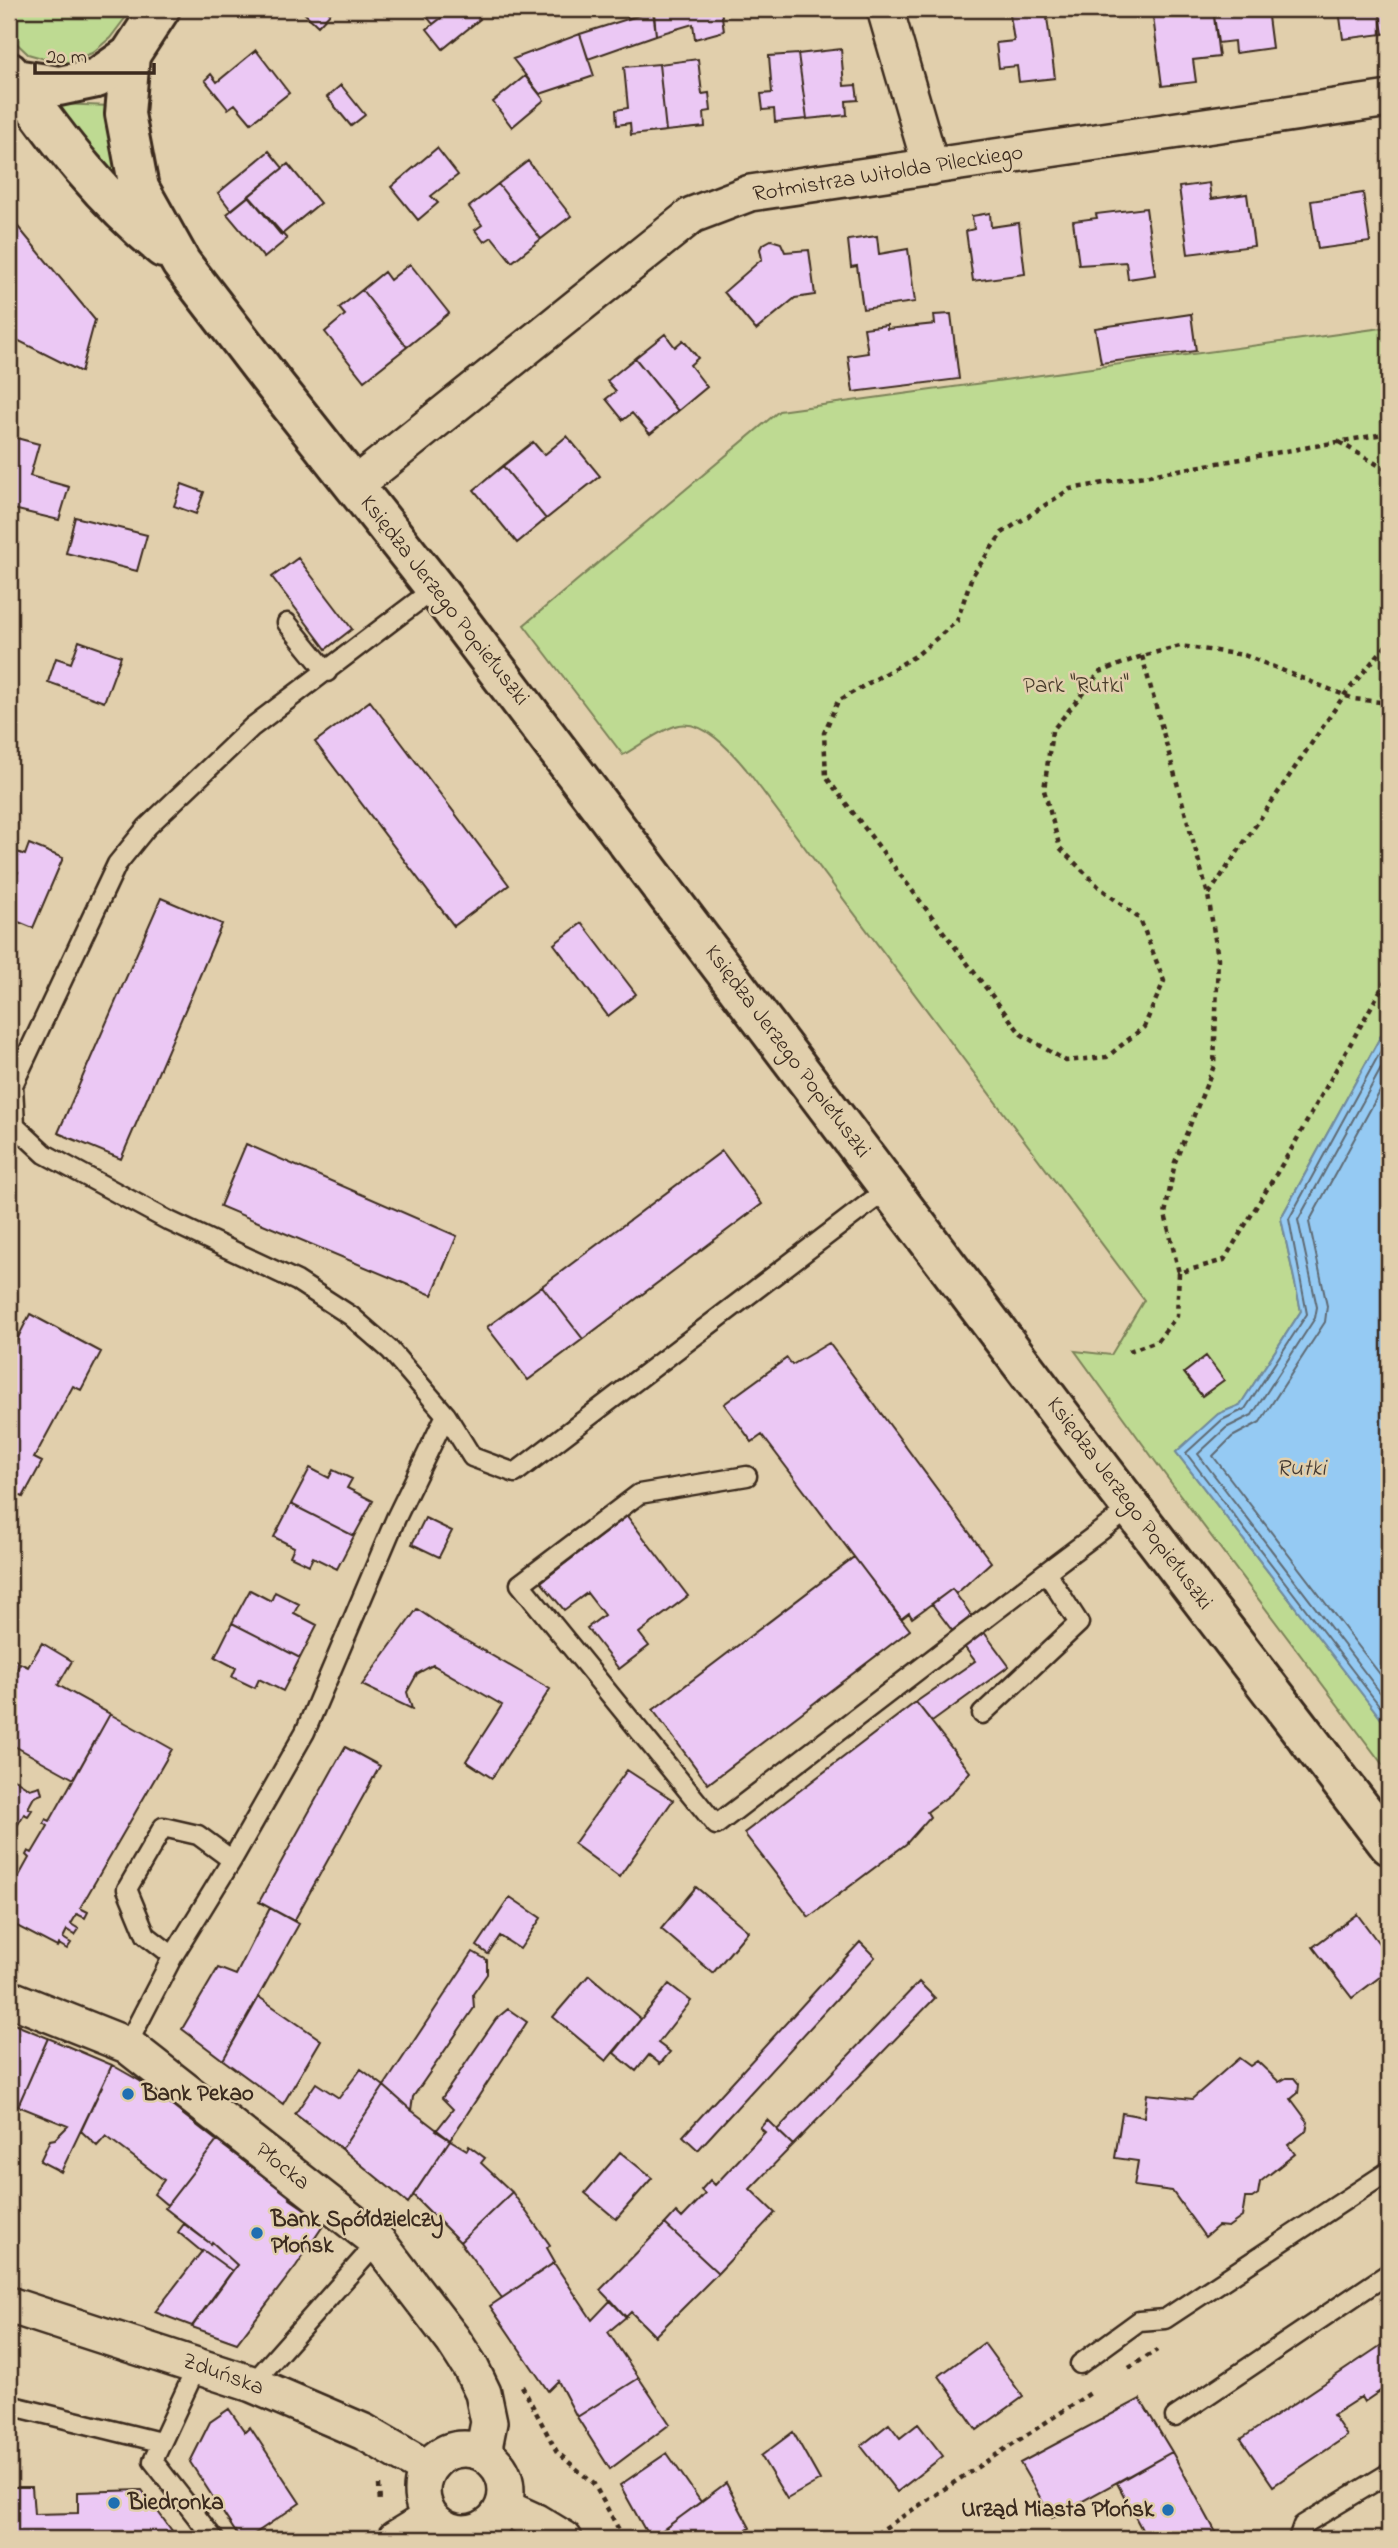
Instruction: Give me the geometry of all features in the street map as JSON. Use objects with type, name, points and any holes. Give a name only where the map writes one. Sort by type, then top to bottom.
[{"type":"street","points":[[12,76],[59,86],[97,78],[130,55],[160,9]]},
{"type":"street","points":[[886,9],[931,167]]},
{"type":"street","name":"Księdza Jerzego Popiełuszki","points":[[130,55],[125,114],[139,188],[181,263],[435,588],[1389,1845]]},
{"type":"street","name":"Księdza Jerzego Popiełuszki","points":[[12,76],[59,142],[128,220],[181,263]]},
{"type":"street","name":"Rotmistrza Witolda Pileckiego","points":[[355,485],[692,215],[750,193],[1389,99]]},
{"type":"street","name":"Płocka","points":[[9,1998],[127,2045],[378,2242],[453,2340],[471,2368],[483,2393],[489,2422],[482,2453]]},
{"type":"street","name":"Zduńska","points":[[9,2305],[198,2364],[252,2384],[365,2432],[428,2469]]},
{"type":"street","points":[[468,2449],[482,2453],[495,2463],[504,2476],[506,2492],[503,2507],[493,2522],[478,2531],[461,2534],[444,2529],[431,2517],[423,2502],[422,2485],[428,2469],[438,2457],[452,2450],[468,2449]]},
{"type":"street","points":[[503,2507],[564,2539]]},
{"type":"street","points":[[395,2539],[431,2517]]},
{"type":"lane","points":[[435,588],[252,727],[147,827],[117,864],[13,1085],[15,1126],[45,1154],[169,1221],[297,1281],[351,1316],[390,1350],[446,1415],[472,1457],[515,1472],[890,1187]]},
{"type":"lane","points":[[287,623],[327,672]]},
{"type":"lane","points":[[127,2045],[173,1956],[305,1732],[396,1518],[446,1415]]},
{"type":"lane","points":[[747,1476],[639,1494],[520,1584],[716,1825],[1131,1507]]},
{"type":"lane","points":[[982,1714],[1079,1623],[1046,1572]]},
{"type":"lane","points":[[173,1956],[146,1936],[127,1889],[163,1827],[198,1835],[232,1860]]},
{"type":"lane","points":[[1080,2364],[1139,2321],[1165,2319],[1389,2171]]},
{"type":"lane","points":[[252,2384],[378,2242]]},
{"type":"lane","points":[[1175,2417],[1389,2273]]},
{"type":"lane","points":[[198,2364],[153,2460],[214,2539]]},
{"type":"lane","points":[[9,2405],[160,2442]]},
{"type":"lane","points":[[1298,2539],[1303,2525],[1389,2473]]},
{"type":"path","points":[[1389,433],[1070,489],[1002,533],[972,576],[957,621],[917,655],[838,701],[824,733],[826,777],[1021,1034],[1066,1060],[1107,1057],[1144,1027],[1164,981],[1140,919],[1099,887],[1060,848],[1044,790],[1052,731],[1100,672],[1142,656],[1180,646],[1244,655],[1354,699],[1389,703]]},
{"type":"path","points":[[1338,442],[1385,469],[1389,474]]},
{"type":"path","points":[[1208,895],[1345,694],[1389,642]]},
{"type":"path","points":[[1129,1350],[1157,1341],[1177,1316],[1179,1273],[1165,1214],[1175,1163],[1214,1066],[1218,958],[1208,895],[1142,656]]},
{"type":"path","points":[[1179,1273],[1224,1260],[1292,1148],[1389,975]]},
{"type":"green space","points":[[9,9],[132,9],[110,38],[92,53],[63,64],[28,54],[9,36]]},
{"type":"green space","points":[[54,104],[113,106],[126,190]]},
{"type":"green space","name":"Park \"Rutki\"","points":[[1389,327],[1389,1021],[1281,1218],[1301,1311],[1240,1405],[1218,1414],[1176,1452],[1389,1729],[1389,1773],[1075,1351],[1111,1355],[1144,1300],[746,769],[715,737],[695,726],[675,726],[623,755],[524,625],[779,411]]},
{"type":"water","name":"Rutki","points":[[1389,1021],[1389,1729],[1176,1452],[1218,1414],[1240,1405],[1301,1311],[1281,1218]]},
{"type":"building","points":[[300,9],[334,9],[318,26]]},
{"type":"building","points":[[421,9],[453,9],[433,24]]},
{"type":"building","points":[[453,9],[472,9],[480,19],[443,49],[427,29]]},
{"type":"building","points":[[624,9],[661,9],[661,10],[628,18]]},
{"type":"building","points":[[666,9],[721,9],[724,31],[695,39],[693,24],[656,35],[654,12]]},
{"type":"building","points":[[1152,9],[1213,9],[1219,57],[1193,60],[1196,82],[1162,86]]},
{"type":"building","points":[[1213,9],[1267,9],[1272,48],[1235,53],[1234,41],[1218,43]]},
{"type":"building","points":[[1330,9],[1379,9],[1383,34],[1343,39],[1339,10]]},
{"type":"building","points":[[1379,9],[1389,9],[1389,33],[1383,34]]},
{"type":"building","points":[[1046,10],[1055,78],[1019,82],[1017,66],[999,68],[996,43],[1014,41],[1010,15]]},
{"type":"building","points":[[653,11],[656,35],[588,59],[580,34]]},
{"type":"building","points":[[580,34],[594,76],[540,94],[513,59]]},
{"type":"building","points":[[841,49],[844,86],[856,85],[858,100],[846,101],[847,115],[807,119],[798,54]]},
{"type":"building","points":[[256,50],[289,93],[251,123],[235,104],[228,109],[205,80],[211,74],[217,82]]},
{"type":"building","points":[[798,54],[807,119],[775,122],[774,109],[763,110],[761,94],[772,93],[769,56]]},
{"type":"building","points":[[698,59],[702,94],[709,93],[711,111],[704,112],[705,127],[666,131],[659,64]]},
{"type":"building","points":[[659,64],[666,131],[631,135],[630,123],[617,125],[616,110],[628,108],[624,67]]},
{"type":"building","points":[[525,76],[544,100],[512,127],[493,102]]},
{"type":"building","points":[[341,85],[365,115],[351,126],[327,97]]},
{"type":"building","points":[[437,148],[458,175],[431,196],[438,203],[418,220],[391,187]]},
{"type":"building","points":[[269,151],[283,168],[231,210],[218,193]]},
{"type":"building","points":[[528,161],[571,216],[541,239],[498,184]]},
{"type":"building","points":[[288,164],[320,203],[281,235],[249,196]]},
{"type":"building","points":[[1209,183],[1211,199],[1247,194],[1254,246],[1188,254],[1179,187]]},
{"type":"building","points":[[498,184],[541,239],[512,262],[492,237],[484,242],[475,230],[482,225],[469,207]]},
{"type":"building","points":[[1363,193],[1370,242],[1318,249],[1311,201]]},
{"type":"building","points":[[249,196],[287,239],[264,258],[227,214]]},
{"type":"building","points":[[1146,208],[1155,275],[1128,279],[1126,262],[1079,265],[1073,221],[1097,218],[1096,214]]},
{"type":"building","points":[[990,213],[991,227],[1019,223],[1025,274],[973,281],[966,231],[974,229],[972,216]]},
{"type":"building","points":[[9,216],[95,320],[81,372],[9,336]]},
{"type":"building","points":[[877,236],[879,254],[908,249],[915,302],[863,309],[857,266],[851,267],[848,240]]},
{"type":"building","points":[[771,240],[781,243],[785,252],[809,250],[815,295],[795,298],[756,330],[724,292],[762,259],[760,249]]},
{"type":"building","points":[[410,264],[449,313],[407,347],[362,290],[384,272],[390,280]]},
{"type":"building","points":[[362,290],[407,347],[364,381],[325,332],[345,315],[339,308]]},
{"type":"building","points":[[951,314],[959,379],[853,392],[848,356],[868,353],[864,328],[887,325],[887,329],[935,324],[934,315]]},
{"type":"building","points":[[1191,314],[1196,351],[1101,363],[1095,328]]},
{"type":"building","points":[[665,334],[675,347],[683,340],[698,358],[690,365],[707,387],[678,411],[635,358]]},
{"type":"building","points":[[635,358],[678,411],[650,434],[632,413],[623,420],[606,399],[616,391],[607,381]]},
{"type":"building","points":[[9,436],[39,444],[30,476],[69,487],[59,520],[9,508]]},
{"type":"building","points":[[567,436],[600,476],[546,519],[503,466],[533,442],[544,455]]},
{"type":"building","points":[[503,466],[546,519],[517,543],[474,490]]},
{"type":"building","points":[[182,484],[204,492],[196,514],[174,506]]},
{"type":"building","points":[[75,517],[147,535],[137,571],[66,553]]},
{"type":"building","points":[[298,558],[352,629],[326,649],[272,577]]},
{"type":"building","points":[[79,641],[121,656],[104,702],[48,682],[56,658],[71,663]]},
{"type":"building","points":[[370,701],[509,885],[454,926],[315,742]]},
{"type":"building","points":[[29,844],[63,858],[33,928],[9,918],[9,894],[18,872],[9,868],[9,849],[25,855]]},
{"type":"building","points":[[161,898],[222,924],[121,1159],[58,1133]]},
{"type":"building","points":[[582,923],[636,994],[608,1016],[554,944]]},
{"type":"building","points":[[246,1144],[457,1236],[432,1295],[220,1206]]},
{"type":"building","points":[[722,1151],[762,1204],[583,1339],[542,1286]]},
{"type":"building","points":[[542,1286],[583,1339],[528,1380],[487,1327]]},
{"type":"building","points":[[30,1314],[101,1352],[81,1390],[73,1386],[34,1458],[42,1462],[23,1497],[9,1489],[9,1355]]},
{"type":"building","points":[[829,1343],[991,1562],[956,1594],[952,1589],[912,1618],[909,1613],[901,1619],[762,1435],[752,1442],[724,1404],[787,1358],[792,1365]]},
{"type":"building","points":[[1206,1356],[1224,1380],[1202,1396],[1184,1373]]},
{"type":"building","points":[[310,1468],[329,1478],[333,1470],[352,1479],[347,1488],[373,1501],[354,1536],[291,1504]]},
{"type":"building","points":[[291,1504],[354,1536],[337,1569],[313,1557],[309,1565],[290,1556],[294,1547],[274,1537]]},
{"type":"building","points":[[627,1516],[688,1596],[639,1633],[649,1646],[619,1669],[587,1628],[604,1615],[587,1593],[564,1610],[541,1582]]},
{"type":"building","points":[[425,1518],[452,1531],[439,1557],[412,1544]]},
{"type":"building","points":[[854,1557],[910,1630],[708,1784],[653,1710]]},
{"type":"building","points":[[952,1589],[1009,1666],[932,1722],[916,1702],[975,1661],[932,1604]]},
{"type":"building","points":[[250,1590],[271,1601],[275,1592],[299,1604],[294,1613],[317,1625],[300,1658],[232,1623]]},
{"type":"building","points":[[417,1609],[451,1632],[550,1689],[492,1778],[466,1761],[502,1705],[433,1665],[417,1674],[407,1692],[412,1709],[362,1685]]},
{"type":"building","points":[[232,1623],[300,1658],[283,1691],[259,1679],[255,1688],[232,1677],[236,1668],[215,1657]]},
{"type":"building","points":[[42,1643],[72,1661],[58,1685],[110,1714],[74,1779],[9,1743],[9,1684],[20,1663],[28,1667]]},
{"type":"building","points":[[9,1656],[20,1663],[9,1684]]},
{"type":"building","points":[[916,1702],[970,1772],[951,1794],[927,1812],[930,1817],[906,1844],[809,1917],[744,1833]]},
{"type":"building","points":[[110,1714],[172,1749],[80,1908],[88,1912],[85,1918],[77,1914],[71,1924],[79,1929],[75,1935],[67,1930],[63,1938],[71,1943],[67,1949],[59,1944],[57,1947],[9,1922],[9,1894],[29,1858],[26,1855],[28,1851],[32,1853],[48,1826],[44,1823],[46,1819],[50,1821]]},
{"type":"building","points":[[345,1747],[380,1766],[294,1921],[259,1902]]},
{"type":"building","points":[[627,1770],[673,1800],[619,1877],[574,1844]]},
{"type":"building","points":[[9,1776],[30,1789],[40,1786],[42,1794],[34,1797],[28,1808],[32,1810],[28,1816],[24,1814],[9,1840]]},
{"type":"building","points":[[696,1887],[748,1931],[713,1973],[661,1929]]},
{"type":"building","points":[[510,1897],[541,1918],[520,1949],[500,1936],[488,1954],[477,1946]]},
{"type":"building","points":[[270,1908],[299,1924],[223,2060],[182,2029],[218,1968],[236,1975]]},
{"type":"building","points":[[1357,1914],[1389,1957],[1389,1970],[1352,1998],[1313,1947]]},
{"type":"building","points":[[860,1942],[875,1957],[698,2150],[683,2136]]},
{"type":"building","points":[[473,1952],[487,1960],[487,1974],[473,1994],[474,2008],[413,2097],[411,2110],[384,2086]]},
{"type":"building","points":[[589,1975],[641,2019],[606,2061],[553,2017]]},
{"type":"building","points":[[919,1982],[935,1998],[793,2145],[777,2130]]},
{"type":"building","points":[[669,1984],[691,2001],[658,2043],[670,2052],[660,2064],[649,2055],[636,2071],[614,2053]]},
{"type":"building","points":[[259,1997],[321,2040],[283,2104],[223,2060]]},
{"type":"building","points":[[508,2009],[527,2022],[450,2140],[436,2131],[453,2109],[442,2098],[496,2019]]},
{"type":"building","points":[[9,2022],[48,2038],[18,2106],[9,2102]]},
{"type":"building","points":[[48,2038],[112,2065],[61,2172],[40,2161],[50,2140],[55,2139],[68,2126],[18,2106]]},
{"type":"building","points":[[1239,2058],[1250,2066],[1257,2061],[1279,2082],[1294,2078],[1299,2084],[1298,2093],[1291,2099],[1308,2122],[1306,2131],[1288,2145],[1295,2154],[1260,2182],[1258,2194],[1245,2198],[1242,2217],[1228,2227],[1218,2226],[1205,2237],[1172,2191],[1134,2186],[1138,2161],[1115,2158],[1122,2113],[1144,2117],[1147,2094],[1192,2099]]},
{"type":"building","points":[[112,2065],[140,2081],[217,2141],[167,2205],[154,2194],[164,2180],[106,2136],[97,2146],[81,2131]]},
{"type":"building","points":[[361,2069],[384,2086],[342,2149],[295,2114],[316,2083],[339,2098]]},
{"type":"building","points":[[384,2086],[450,2140],[408,2203],[342,2149]]},
{"type":"building","points":[[767,2120],[793,2145],[750,2189],[775,2213],[718,2273],[665,2224],[676,2212],[682,2218],[705,2194],[701,2190],[710,2180],[715,2185],[765,2132],[760,2128]]},
{"type":"building","points":[[450,2140],[467,2150],[469,2146],[485,2158],[481,2163],[512,2192],[460,2242],[413,2195]]},
{"type":"building","name":"Bank Spółdzielczy Płońsk","points":[[217,2141],[325,2223],[237,2343],[192,2327],[237,2265],[212,2242],[211,2244],[165,2208]]},
{"type":"building","points":[[620,2152],[652,2178],[616,2219],[585,2193]]},
{"type":"building","points":[[512,2192],[550,2245],[547,2248],[555,2262],[502,2298],[460,2242]]},
{"type":"building","points":[[184,2224],[211,2244],[212,2242],[237,2265],[232,2271],[203,2250],[202,2252],[178,2232]]},
{"type":"building","points":[[665,2224],[718,2273],[655,2336],[631,2312],[626,2317],[600,2290]]},
{"type":"building","points":[[203,2250],[232,2271],[192,2326],[155,2312]]},
{"type":"building","points":[[554,2263],[592,2320],[611,2300],[626,2317],[608,2332],[639,2378],[577,2417],[558,2381],[548,2391],[490,2306]]},
{"type":"building","points":[[1389,2340],[1389,2385],[1364,2402],[1361,2397],[1333,2415],[1347,2436],[1273,2486],[1241,2439]]},
{"type":"building","points":[[984,2343],[1023,2397],[977,2430],[939,2376]]},
{"type":"building","points":[[639,2378],[670,2424],[610,2469],[577,2417]]},
{"type":"building","points":[[1140,2399],[1172,2452],[1052,2518],[1020,2463]]},
{"type":"building","points":[[229,2409],[245,2432],[250,2427],[300,2503],[247,2539],[240,2539],[190,2462],[210,2422]]},
{"type":"building","points":[[889,2424],[900,2438],[918,2424],[943,2456],[897,2492],[861,2446]]},
{"type":"building","points":[[793,2432],[820,2480],[787,2499],[761,2456]]},
{"type":"building","name":"Urząd Miasta Płońsk","points":[[1172,2452],[1219,2538],[1147,2539],[1117,2483]]},
{"type":"building","points":[[667,2453],[701,2502],[650,2539],[620,2485]]},
{"type":"building","points":[[726,2483],[750,2528],[732,2539],[651,2539]]},
{"type":"building","name":"Biedronka","points":[[9,2487],[32,2487],[34,2514],[78,2513],[78,2492],[142,2490],[178,2539],[9,2539]]},
{"type":"place","name":"Bank Pekao","points":[[128,2094]]},
{"type":"place","name":"Bank Spółdzielczy Płońsk","points":[[257,2233]]},
{"type":"place","name":"Biedronka","points":[[114,2503]]},
{"type":"place","name":"Urząd Miasta Płońsk","points":[[1168,2510]]}]
